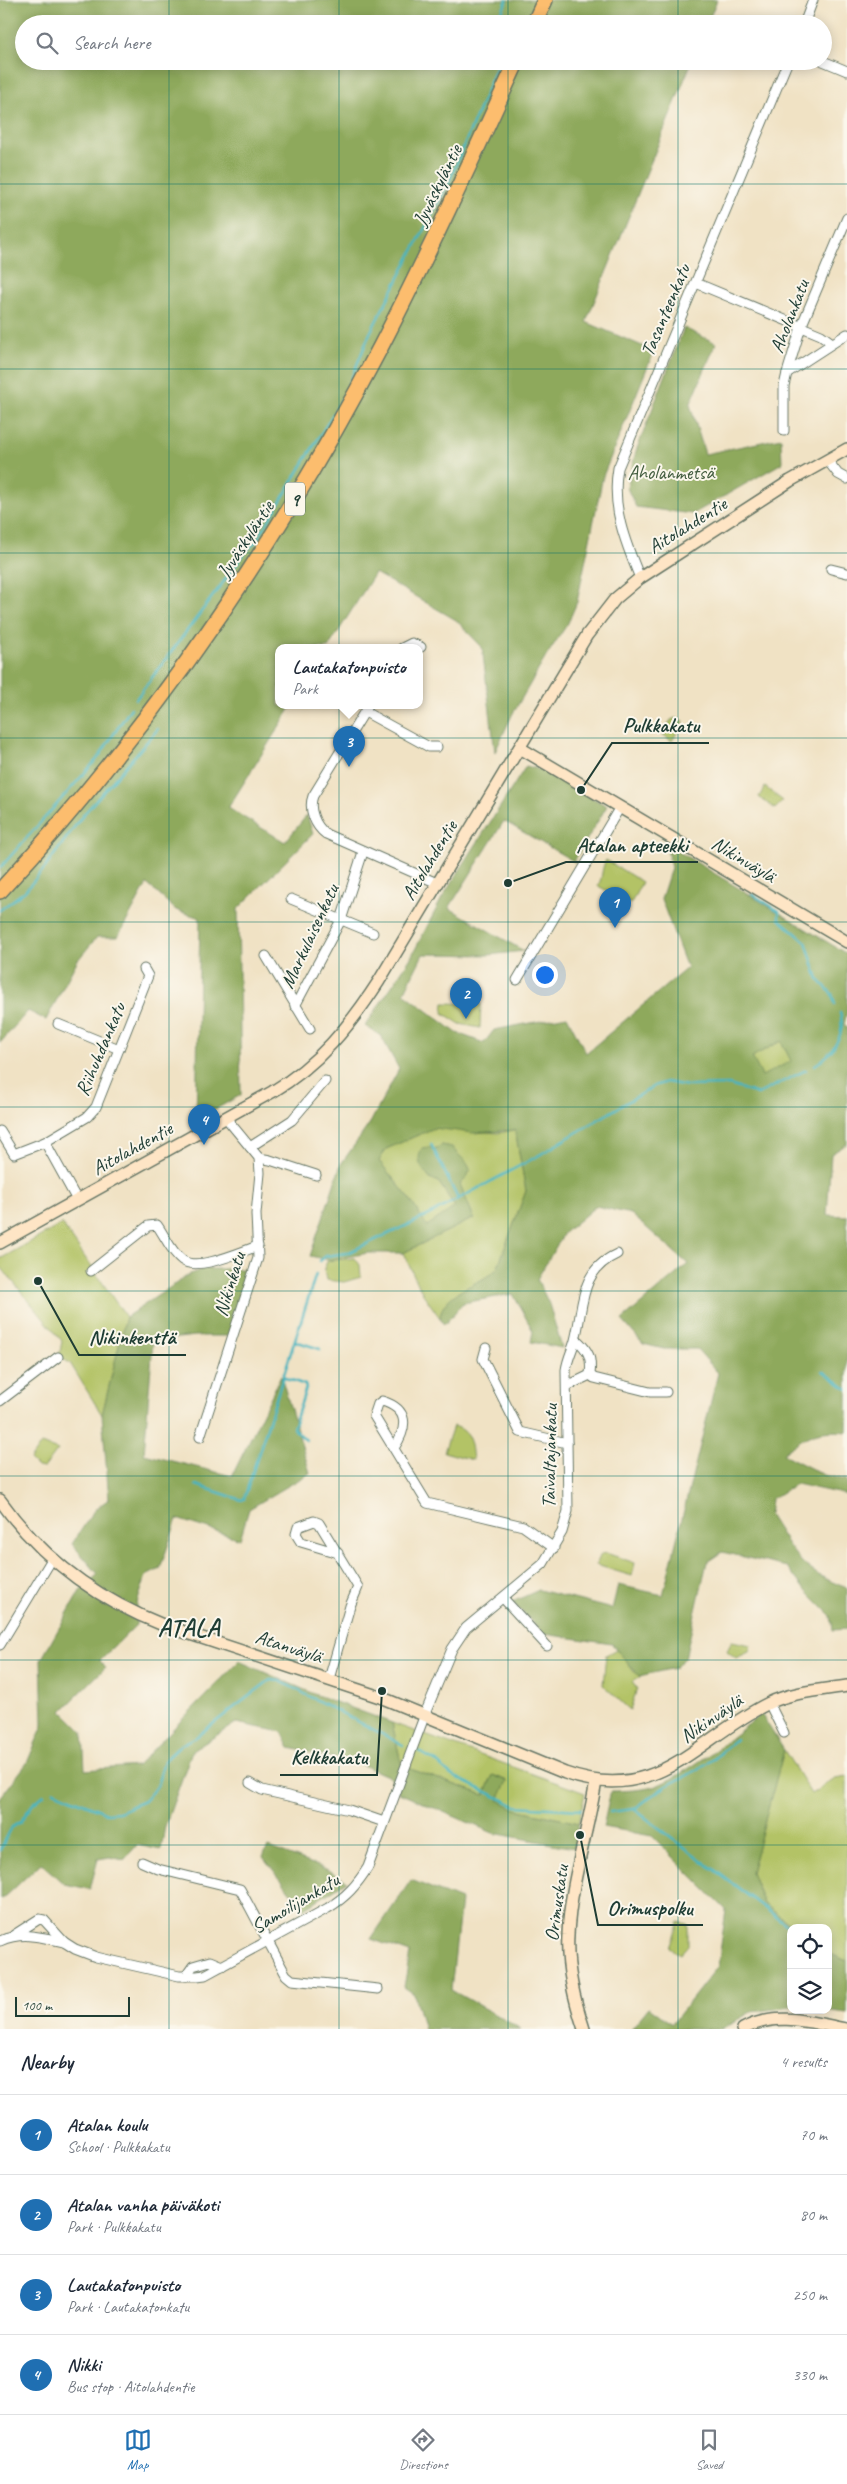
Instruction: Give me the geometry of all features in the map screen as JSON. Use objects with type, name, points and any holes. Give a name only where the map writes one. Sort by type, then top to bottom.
[{"type":"highway","points":[[538,15],[545,0]]},
{"type":"highway","name":"Jyväskyläntie","points":[[0,891],[41,847],[148,714],[197,648],[299,492],[381,346],[512,70]]},
{"type":"street","points":[[808,15],[814,0]]},
{"type":"street","points":[[832,65],[847,71]]},
{"type":"street","name":"Tasanteenkatu","points":[[640,578],[618,517],[616,493],[618,468],[784,70]]},
{"type":"street","name":"Aholankatu","points":[[784,431],[784,386],[787,373],[801,327],[847,218]]},
{"type":"street","points":[[696,283],[821,335],[832,343]]},
{"type":"street","points":[[787,373],[847,334]]},
{"type":"street","name":"Aitolahdentie","points":[[0,1243],[226,1118],[301,1072],[339,1036],[379,981],[587,635],[615,599],[640,578],[790,480],[847,449]]},
{"type":"street","points":[[828,461],[838,474],[847,478]]},
{"type":"street","points":[[831,569],[847,573]]},
{"type":"street","points":[[437,748],[429,747],[367,709],[311,802],[311,808],[320,830],[363,852],[437,884]]},
{"type":"street","name":"Nikinväylä","points":[[520,748],[847,942]]},
{"type":"street","points":[[517,980],[620,807]]},
{"type":"street","name":"Markulaisenkatu","points":[[295,1006],[341,920],[363,852]]},
{"type":"street","points":[[291,899],[373,933]]},
{"type":"street","points":[[266,956],[310,1028]]},
{"type":"street","name":"Riihuhdankatu","points":[[0,1131],[14,1154],[45,1142],[87,1117],[96,1107],[148,976],[144,969]]},
{"type":"street","points":[[58,1024],[119,1049]]},
{"type":"street","points":[[250,1147],[292,1120],[325,1081]]},
{"type":"street","points":[[226,1118],[259,1158],[316,1175]]},
{"type":"street","points":[[45,1142],[77,1200]]},
{"type":"street","name":"Nikinkatu","points":[[200,1437],[258,1258],[259,1158]]},
{"type":"street","points":[[91,1271],[153,1224],[157,1225],[178,1257],[189,1265],[201,1264],[258,1246]]},
{"type":"street","name":"Taivaltajankatu","points":[[425,1714],[452,1650],[466,1628],[543,1564],[554,1548],[568,1511],[567,1386],[569,1353],[576,1340],[586,1282],[609,1258],[617,1254]]},
{"type":"street","points":[[576,1340],[588,1351],[592,1361],[590,1375]]},
{"type":"street","points":[[486,1348],[483,1359],[520,1432],[568,1443]]},
{"type":"street","points":[[0,1401],[58,1357]]},
{"type":"street","points":[[567,1386],[590,1375],[650,1392],[666,1392]]},
{"type":"street","points":[[394,1448],[404,1421],[403,1415],[396,1405],[382,1402],[378,1404],[374,1416],[428,1503],[523,1526],[554,1548]]},
{"type":"street","name":"Atanväylä","points":[[0,1500],[24,1531],[52,1558],[86,1586],[117,1605],[148,1619],[329,1679],[425,1714],[565,1772],[596,1781]]},
{"type":"street","points":[[329,1679],[350,1606],[358,1587],[338,1553],[319,1523],[314,1521],[298,1527],[296,1534],[301,1542],[338,1553]]},
{"type":"street","points":[[1,1641],[52,1558]]},
{"type":"street","points":[[503,1598],[547,1646]]},
{"type":"street","name":"Nikinväylä","points":[[596,1781],[636,1780],[664,1770],[769,1703],[790,1696],[847,1686]]},
{"type":"street","points":[[769,1703],[784,1733]]},
{"type":"street","name":"Samoilijankatu","points":[[14,1935],[32,1935],[64,1942],[96,1957],[186,1976],[193,1966],[210,1961],[222,1966],[344,1898],[362,1879],[425,1714]]},
{"type":"street","name":"Orimuskatu","points":[[584,2029],[569,1970],[568,1937],[570,1914],[596,1781]]},
{"type":"street","points":[[250,1783],[262,1790],[349,1810],[384,1822]]},
{"type":"street","points":[[142,1862],[158,1869],[240,1889],[286,1975],[292,1980],[378,1989]]},
{"type":"street","name":"Samoilijankatu","points":[[0,1941],[40,1919],[44,1920],[64,1942]]},
{"type":"street","points":[[742,2029],[757,2022],[781,2018],[845,2029]]},
{"type":"green space","points":[[0,0],[717,0],[711,15],[15,15],[15,70],[688,70],[586,322],[654,351],[603,476],[577,602],[568,623],[512,715],[495,752],[482,647],[456,620],[375,573],[331,644],[275,644],[275,709],[290,709],[228,808],[285,842],[307,815],[313,834],[238,909],[241,1095],[196,1120],[200,918],[176,910],[147,884],[118,937],[97,937],[77,961],[46,1020],[28,1011],[0,1043]]},
{"type":"green space","name":"Aholanmetsä","points":[[684,328],[716,343],[690,405],[705,454],[781,438],[782,463],[693,514],[636,507],[627,488],[636,451]]},
{"type":"green space","points":[[676,718],[684,721],[672,741],[662,734],[671,720]]},
{"type":"green space","points":[[526,766],[542,770],[607,806],[574,861],[580,865],[504,821],[449,908],[524,951],[489,955],[423,954],[404,993],[457,1033],[484,1043],[494,1030],[567,1016],[586,1053],[687,968],[661,899],[671,868],[666,844],[847,954],[847,1011],[844,1025],[847,1027],[847,1144],[831,1154],[827,1215],[847,1216],[847,1432],[837,1431],[812,1435],[798,1442],[783,1454],[824,1475],[847,1480],[847,1495],[796,1484],[771,1499],[769,1515],[792,1551],[808,1568],[818,1575],[847,1588],[847,1629],[833,1630],[831,1616],[804,1589],[787,1567],[722,1552],[707,1562],[685,1658],[675,1668],[639,1676],[612,1644],[544,1634],[512,1602],[539,1590],[612,1609],[618,1585],[663,1595],[718,1373],[697,1349],[664,1349],[643,1344],[622,1320],[688,1264],[631,1214],[596,1206],[564,1233],[537,1279],[549,1304],[562,1348],[531,1342],[533,1331],[513,1294],[463,1303],[444,1325],[440,1318],[442,1309],[447,1301],[497,1269],[526,1191],[515,1130],[473,1133],[434,1128],[386,1149],[379,1161],[409,1198],[427,1226],[455,1207],[438,1181],[431,1180],[422,1169],[419,1161],[420,1153],[422,1148],[429,1147],[435,1149],[442,1145],[452,1147],[470,1169],[467,1178],[460,1184],[474,1218],[403,1253],[368,1253],[330,1260],[310,1256],[341,1164],[370,1123],[399,1069],[381,1036],[365,1026],[410,959],[442,898]],"holes":[[[781,1041],[791,1061],[762,1076],[752,1057]]]},
{"type":"green space","points":[[765,787],[783,801],[775,809],[759,797]]},
{"type":"green space","points":[[606,860],[642,882],[631,903],[598,886]]},
{"type":"green space","points":[[444,1003],[481,1004],[480,1028],[460,1024],[443,1013]]},
{"type":"green space","points":[[781,1041],[792,1061],[762,1077],[751,1057]]},
{"type":"green space","points":[[434,1128],[498,1133],[515,1130],[526,1191],[497,1269],[448,1301],[440,1318],[423,1294],[403,1253],[474,1218],[459,1184],[458,1156],[442,1145],[435,1149],[429,1147],[438,1181],[456,1207],[427,1227],[409,1198],[379,1161],[386,1149]]},
{"type":"green space","points":[[62,1224],[126,1317],[102,1415],[70,1363],[59,1357],[62,1341],[0,1266],[0,1259]]},
{"type":"green space","points":[[355,1258],[360,1265],[361,1277],[344,1282],[326,1280],[324,1270],[327,1261]]},
{"type":"green space","points":[[203,1269],[250,1269],[228,1336],[195,1336],[153,1341],[144,1454],[232,1476],[281,1376],[310,1473],[249,1509],[240,1539],[177,1519],[160,1569],[146,1576],[137,1603],[136,1625],[100,1661],[106,1667],[62,1711],[83,1732],[85,1770],[137,1766],[239,1661],[314,1694],[392,1723],[401,1763],[413,1770],[484,1795],[493,1775],[507,1781],[498,1800],[515,1809],[579,1823],[574,1848],[493,1833],[399,1793],[390,1777],[360,1764],[290,1748],[282,1732],[236,1723],[192,1751],[165,1826],[161,1850],[137,1845],[124,1860],[110,1857],[98,1859],[90,1889],[64,1884],[41,1863],[5,1897],[0,1899],[0,1798],[27,1763],[43,1725],[41,1660],[80,1591],[98,1574],[72,1544],[95,1509],[109,1499],[102,1415],[126,1317],[190,1274]]},
{"type":"green space","points":[[453,1426],[467,1434],[471,1443],[473,1460],[444,1452]]},
{"type":"green space","points":[[41,1444],[58,1450],[44,1468],[37,1467],[30,1460]]},
{"type":"green space","points":[[606,1553],[635,1563],[632,1576],[596,1565],[601,1554]]},
{"type":"green space","points":[[732,1641],[751,1645],[749,1652],[736,1658],[727,1651]]},
{"type":"green space","points":[[618,1648],[634,1672],[639,1672],[641,1676],[632,1682],[637,1689],[630,1710],[603,1685],[606,1655]]},
{"type":"green space","points":[[761,1714],[784,1750],[751,1872],[764,1904],[790,1924],[787,1924],[787,2008],[751,2012],[721,2029],[631,2029],[649,2007],[672,2024],[718,1966],[726,1910],[652,1836],[603,1827],[611,1791],[648,1788],[666,1782],[709,1755]]},
{"type":"green space","points":[[392,1723],[585,1793],[579,1823],[515,1809],[497,1800],[507,1781],[493,1775],[484,1795],[413,1770],[401,1763]]},
{"type":"green space","points":[[784,1750],[811,1794],[835,1778],[847,1776],[847,1961],[832,1955],[832,1924],[790,1924],[764,1904],[751,1872]]},
{"type":"green space","points":[[268,1847],[326,1869],[347,1881],[304,1909],[263,1857]]},
{"type":"green space","points":[[411,1880],[461,1900],[451,1990],[521,2029],[424,2029],[414,1994],[404,1987],[410,1953],[371,1939]]},
{"type":"green space","points":[[679,1922],[688,1924],[688,1945],[680,1954],[670,1948]]},
{"type":"green space","points":[[832,1955],[847,1961],[847,2014],[832,2012]]},
{"type":"waterway","points":[[502,15],[507,0]]},
{"type":"waterway","points":[[136,699],[248,549],[256,542],[345,394],[370,333],[449,182],[495,70]]},
{"type":"waterway","points":[[0,868],[98,758],[131,708]]},
{"type":"waterway","points":[[0,910],[25,891],[44,869],[83,815],[158,729]]},
{"type":"waterway","points":[[752,894],[779,911],[779,919],[806,942],[818,979],[832,994],[835,1004]]},
{"type":"waterway","points":[[815,1065],[827,1055],[840,1036],[842,1021],[840,1013]]},
{"type":"waterway","points":[[320,1261],[326,1256],[347,1253],[425,1217],[536,1157],[654,1086],[666,1082],[688,1086],[729,1085],[758,1094],[806,1070]]},
{"type":"waterway","points":[[431,1144],[458,1199]]},
{"type":"waterway","points":[[196,1485],[242,1500],[244,1499],[316,1274]]},
{"type":"waterway","points":[[295,1341],[320,1349]]},
{"type":"waterway","points":[[823,1371],[847,1389]]},
{"type":"waterway","points":[[283,1377],[305,1385],[306,1388],[293,1428],[306,1440]]},
{"type":"waterway","points":[[54,1791],[107,1813],[119,1812],[144,1801],[157,1786],[164,1761],[181,1745],[196,1737],[270,1680],[280,1681],[403,1745]]},
{"type":"waterway","points":[[610,1812],[634,1809],[666,1786],[714,1759],[736,1739]]},
{"type":"waterway","points":[[418,1751],[434,1760],[451,1775],[516,1806],[581,1810]]},
{"type":"waterway","points":[[0,1850],[12,1827],[20,1822],[33,1804],[44,1795]]},
{"type":"waterway","points":[[634,1809],[787,1925]]},
{"type":"place","name":"Lautakatonpuisto","points":[[349,767]]},
{"type":"place","name":"Pulkkakatu","points":[[581,790]]},
{"type":"place","name":"Atalan apteekki","points":[[508,883]]},
{"type":"place","name":"Atalan koulu","points":[[615,928]]},
{"type":"place","name":"Atalan vanha päiväkoti","points":[[466,1019]]},
{"type":"place","name":"Nikki","points":[[204,1145]]},
{"type":"place","name":"Nikinkenttä","points":[[38,1281]]},
{"type":"place","name":"Kelkkakatu","points":[[382,1691]]},
{"type":"place","name":"Orimuspolku","points":[[580,1835]]},
{"type":"district","name":"ATALA","points":[[189,1627]]}]
